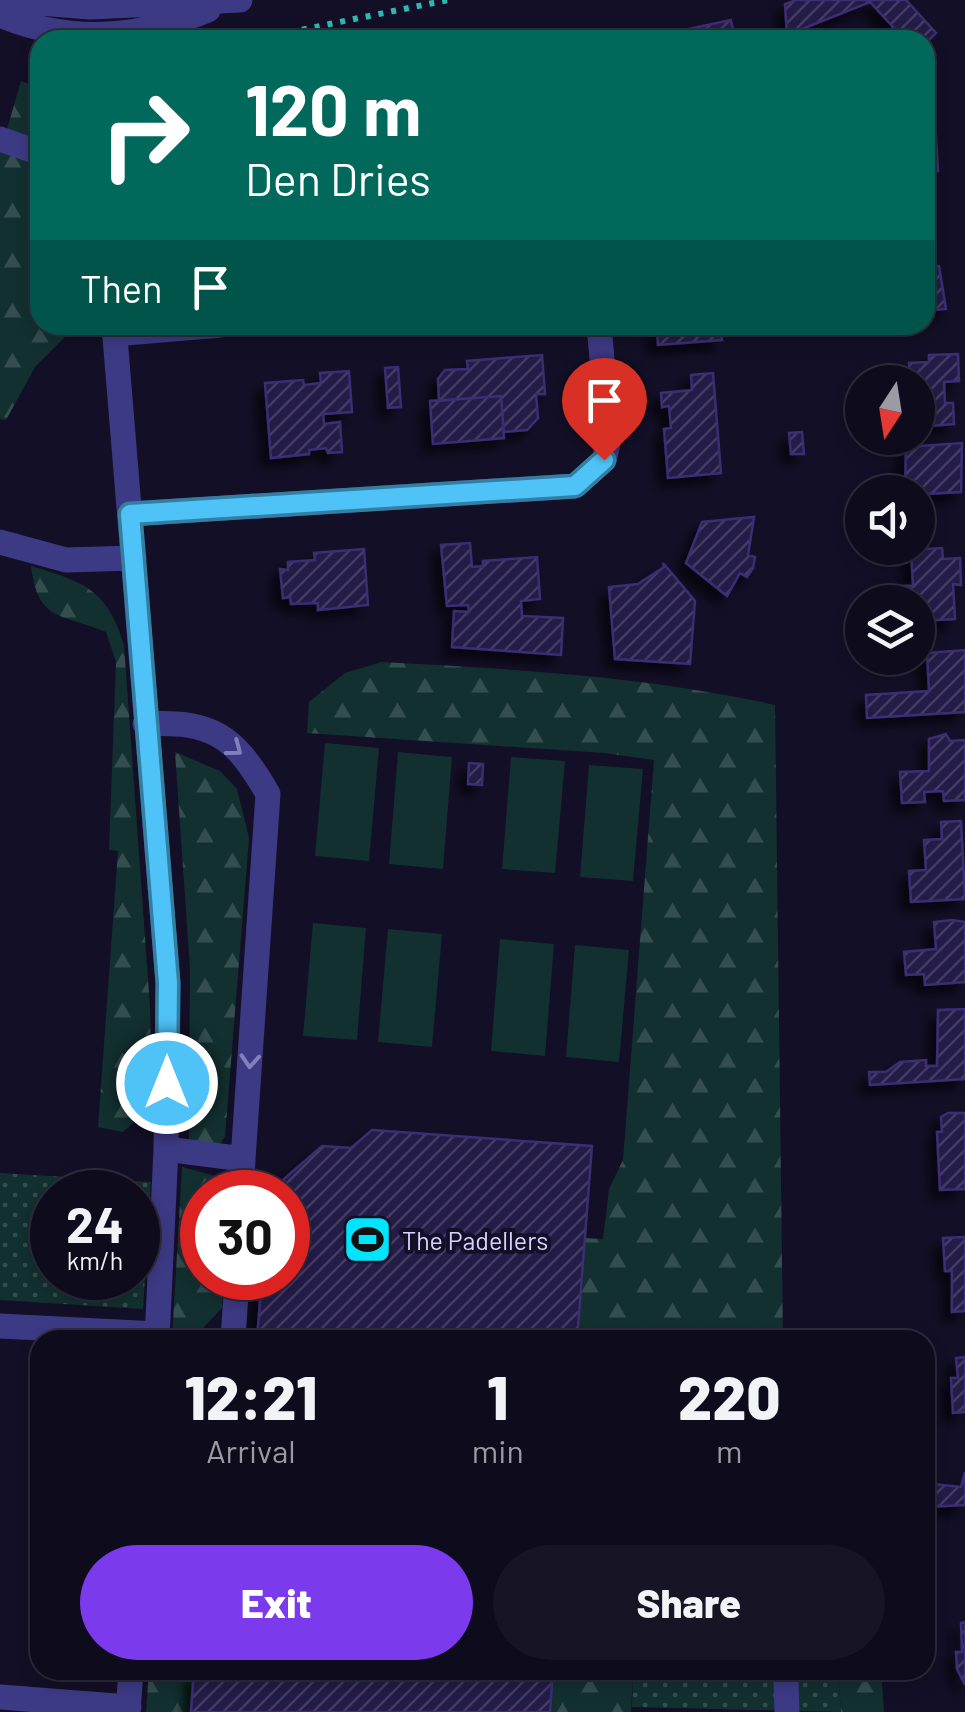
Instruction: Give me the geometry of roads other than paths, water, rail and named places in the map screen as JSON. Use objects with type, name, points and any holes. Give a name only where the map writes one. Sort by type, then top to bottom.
[{"type":"street","points":[[0,0],[90,7],[230,2]]},
{"type":"street","points":[[157,30],[230,2]]},
{"type":"street","points":[[90,7],[91,30]]},
{"type":"street","points":[[0,16],[37,30]]},
{"type":"street","points":[[0,139],[30,150]]},
{"type":"street","points":[[114,335],[168,983],[166,1149],[157,1330]]},
{"type":"street","points":[[130,514],[575,486],[604,460],[608,439],[601,335]]},
{"type":"street","points":[[0,542],[66,560],[134,558]]},
{"type":"street","points":[[145,724],[191,722],[223,740],[246,756],[268,794],[242,1170]]},
{"type":"street","points":[[166,1149],[243,1158]]},
{"type":"street","points":[[233,1330],[235,1300]]},
{"type":"street","points":[[0,1326],[57,1330]]},
{"type":"street","points":[[0,1698],[128,1709],[131,1680]]},
{"type":"street","points":[[786,1683],[787,1712]]},
{"type":"place","name":"The Padellers","points":[[367,1240]]}]
